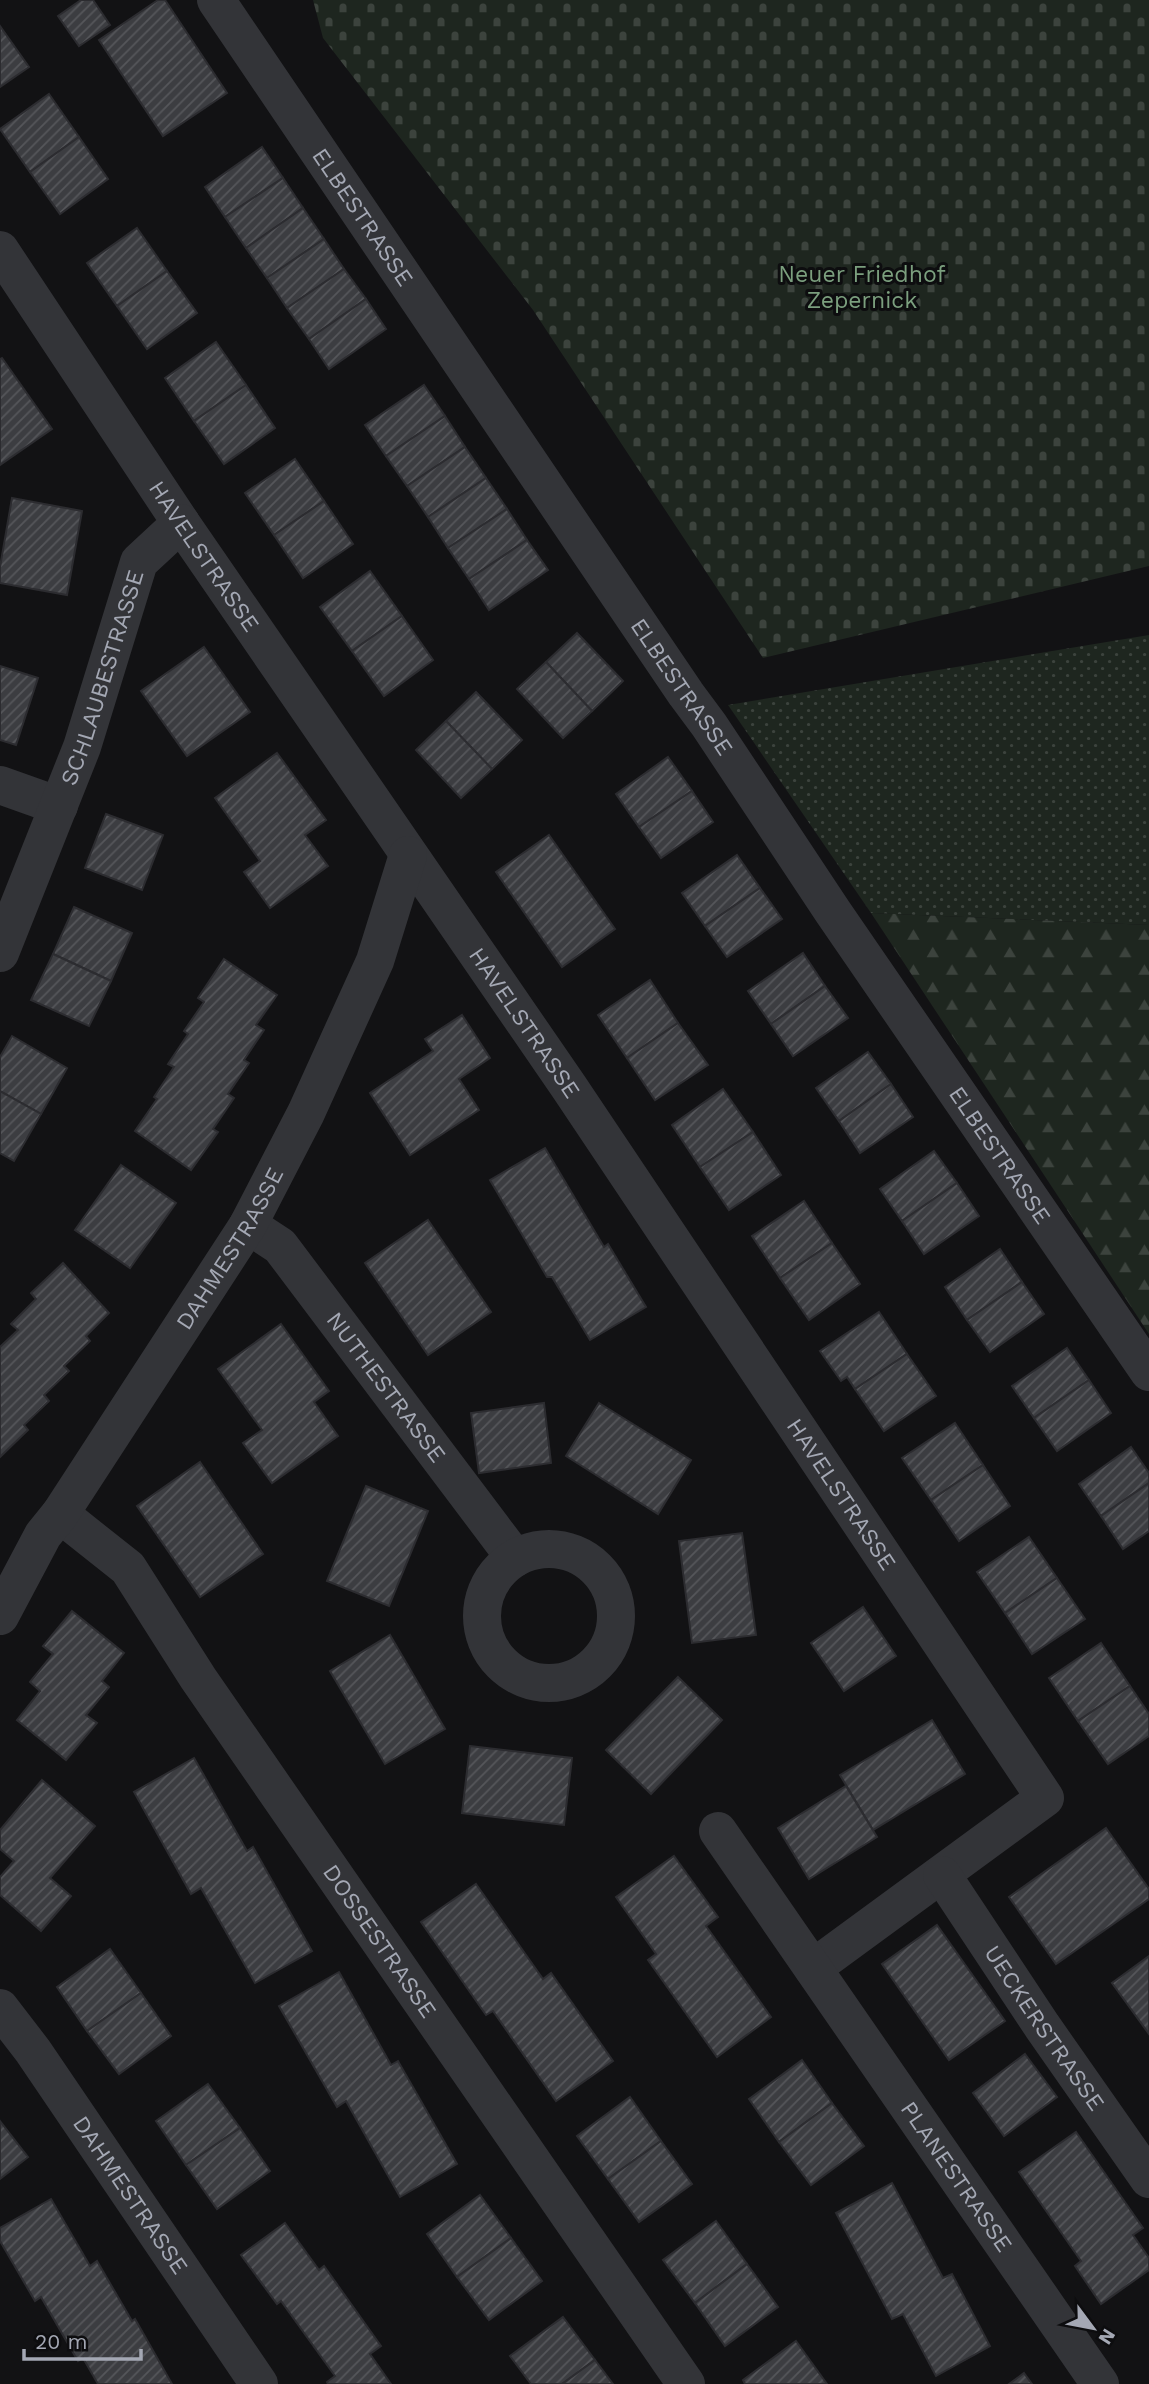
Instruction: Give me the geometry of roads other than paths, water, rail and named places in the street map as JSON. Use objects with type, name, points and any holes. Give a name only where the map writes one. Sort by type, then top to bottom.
[{"type":"street","name":"ELBESTRASSE","points":[[216,0],[833,912],[1149,1372]]},
{"type":"street","name":"HAVELSTRASSE","points":[[0,250],[181,523],[569,1087],[1045,1798],[942,1875]]},
{"type":"street","name":"SCHLAUBESTRASSE","points":[[0,953],[82,747],[139,562],[181,523]]},
{"type":"street","name":"SCHLAUBESTRASSE","points":[[0,785],[58,806]]},
{"type":"street","name":"DAHMESTRASSE","points":[[0,1616],[43,1535],[60,1514],[248,1226],[306,1113],[375,961],[408,855]]},
{"type":"street","name":"NUTHESTRASSE","points":[[248,1226],[280,1246],[515,1558]]},
{"type":"street","name":"DOSSESTRASSE","points":[[60,1514],[128,1568],[198,1678],[686,2384]]},
{"type":"street","name":"PLANESTRASSE","points":[[718,1831],[1100,2384]]},
{"type":"street","points":[[813,1968],[942,1875]]},
{"type":"street","name":"UECKERSTRASSE","points":[[942,1875],[1042,2026],[1149,2179]]},
{"type":"street","name":"DAHMESTRASSE","points":[[0,2008],[33,2051],[259,2384]]},
{"type":"park label","name":"Neuer Friedhof Zepernick","points":[[862,287]]}]
